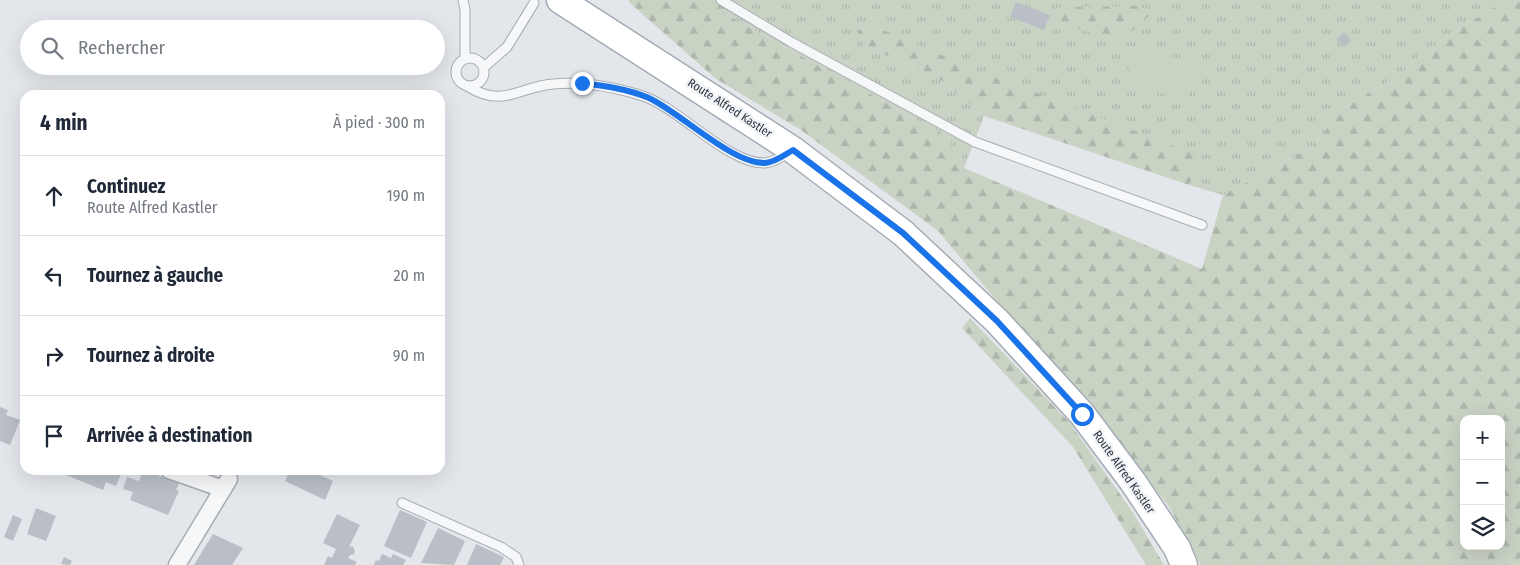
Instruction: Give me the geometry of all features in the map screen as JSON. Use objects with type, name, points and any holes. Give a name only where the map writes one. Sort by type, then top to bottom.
[{"type":"main road","name":"Route Alfred Kastler","points":[[560,0],[793,150],[903,233],[997,321],[1088,421],[1134,482],[1177,548],[1184,565]]},
{"type":"street","points":[[178,565],[226,484],[189,475]]},
{"type":"lane","points":[[463,0],[466,10],[465,58]]},
{"type":"lane","points":[[721,0],[791,42],[975,142],[1202,224]]},
{"type":"lane","points":[[484,67],[507,47],[534,3]]},
{"type":"lane","points":[[466,86],[479,83],[484,76],[484,67],[474,58],[465,58],[457,65],[456,74],[459,81],[466,86],[482,94],[506,97],[552,84],[582,83],[615,87],[650,98],[744,158],[767,163],[779,159],[793,150]]},
{"type":"lane","points":[[402,503],[501,547],[516,557],[519,565]]},
{"type":"green space","points":[[628,0],[740,0],[727,15],[948,137],[964,168],[1202,269],[1223,195],[1315,145],[1332,121],[1346,107],[1400,75],[1422,53],[1505,0],[1520,0],[1520,565],[1201,565],[1168,505],[938,231],[801,130],[715,78]]},
{"type":"green space","points":[[740,0],[1505,0],[1422,53],[1400,75],[1346,107],[1332,121],[1315,145],[1223,195],[1189,185],[1198,168],[874,26],[858,30],[863,45],[943,81],[984,116],[964,168],[948,137],[727,15]],"holes":[[[1059,7],[1109,7],[1057,12]]]},
{"type":"green space","points":[[1140,6],[1151,12],[1142,24],[1120,35],[1108,36],[1071,26],[1059,20],[1057,12],[1059,7]]},
{"type":"green space","points":[[874,26],[979,71],[1193,153],[1198,168],[1189,185],[984,116],[943,81],[863,45],[857,30]]},
{"type":"green space","points":[[1136,46],[1197,64],[1187,101],[1125,82]]},
{"type":"green space","points":[[970,318],[1069,422],[1134,514],[1164,565],[1146,565],[1073,447],[962,328]]},
{"type":"building","points":[[1016,2],[1050,15],[1044,30],[1010,17]]},
{"type":"building","points":[[1344,32],[1351,40],[1345,47],[1336,40]]},
{"type":"building","points":[[0,407],[8,410],[6,415],[20,420],[10,445],[0,441]]},
{"type":"building","points":[[66,475],[121,475],[116,486],[106,482],[103,490]]},
{"type":"building","points":[[141,475],[157,475],[179,483],[176,490],[179,491],[168,515],[130,500],[133,492],[123,489],[127,477],[139,481]]},
{"type":"building","points":[[288,475],[320,475],[333,481],[325,500],[285,481]]},
{"type":"building","points":[[36,508],[56,516],[46,541],[27,534]]},
{"type":"building","points":[[400,510],[427,522],[411,558],[384,546]]},
{"type":"building","points":[[337,514],[360,525],[349,547],[352,546],[355,550],[354,554],[348,558],[357,562],[355,565],[324,565],[328,556],[332,558],[336,549],[323,543]]},
{"type":"building","points":[[13,515],[22,519],[13,541],[4,537]]},
{"type":"building","points":[[438,528],[465,541],[454,565],[421,563]]},
{"type":"building","points":[[213,534],[243,548],[232,565],[194,565]]},
{"type":"building","points":[[476,544],[504,557],[500,565],[467,565]]},
{"type":"building","points":[[382,554],[391,558],[393,554],[406,560],[403,565],[374,565],[376,560],[379,561]]},
{"type":"building","points":[[64,557],[72,561],[70,565],[61,564]]},
{"type":"route","points":[[582,83],[615,87],[650,98],[723,146],[754,162],[767,163],[779,159],[793,150],[903,233],[997,321],[1082,414]]}]
